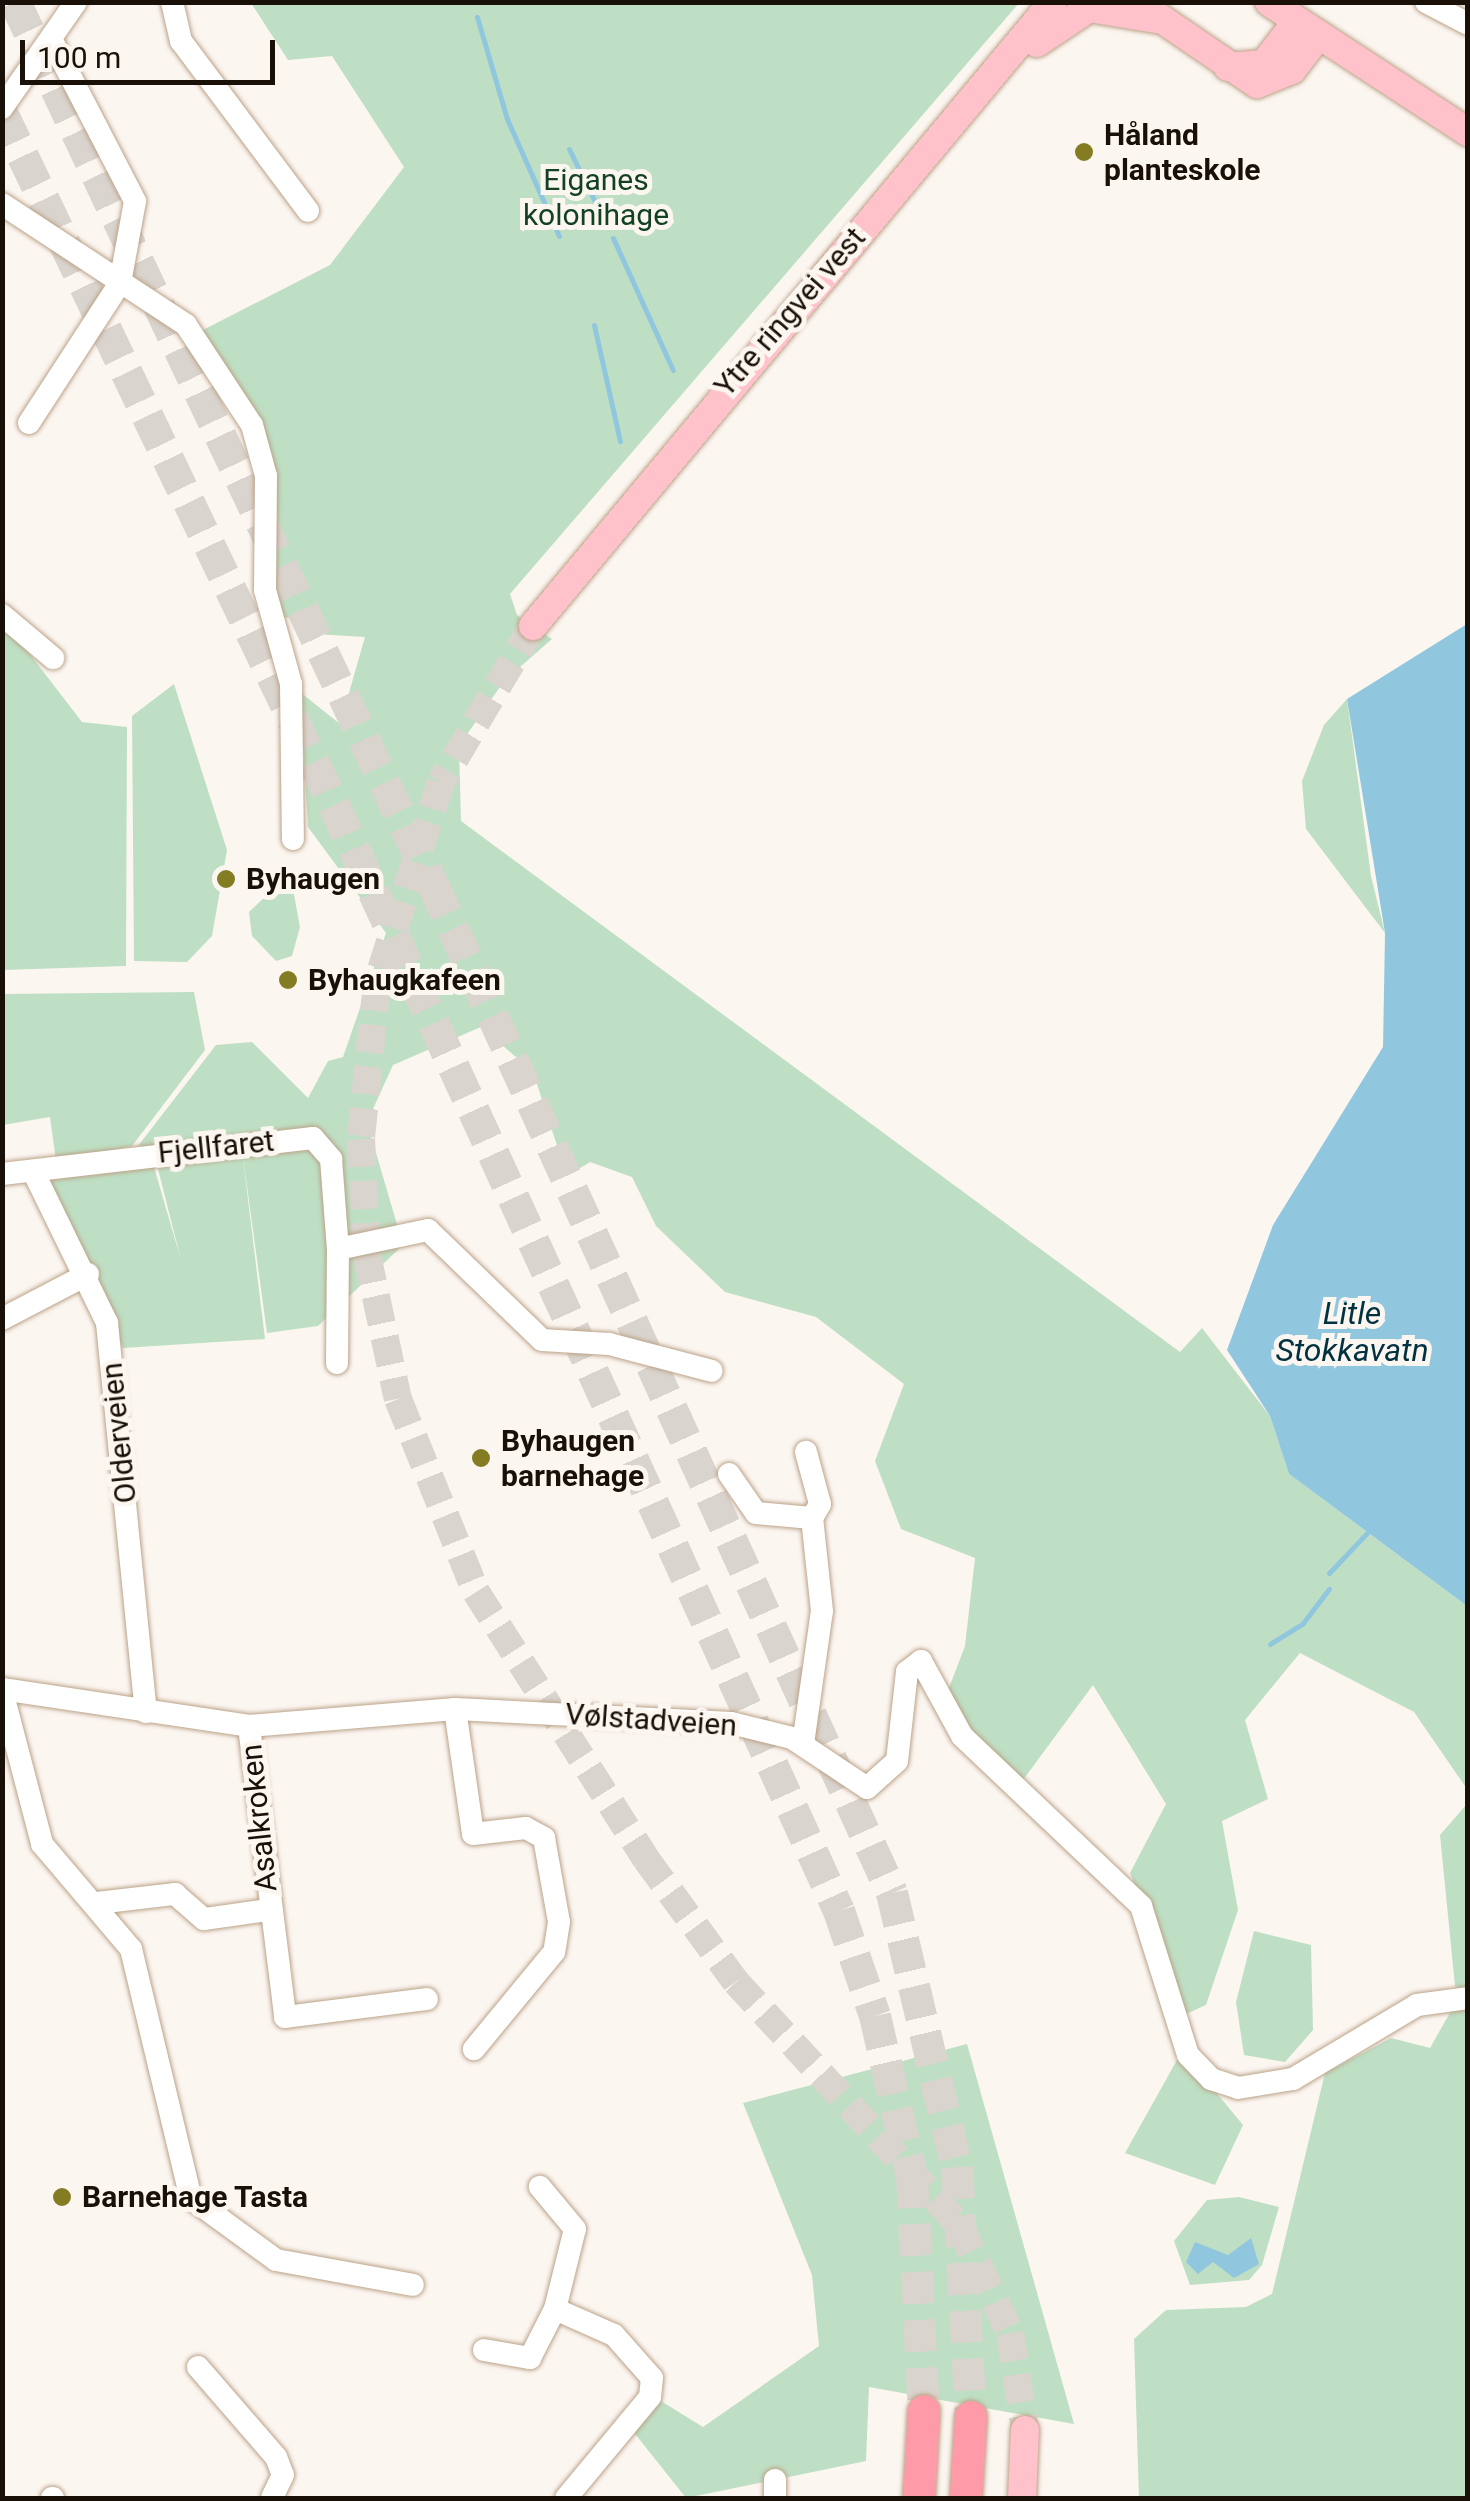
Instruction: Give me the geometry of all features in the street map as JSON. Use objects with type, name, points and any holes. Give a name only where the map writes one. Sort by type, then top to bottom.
[{"type":"highway","points":[[919,2498],[924,2412]]},
{"type":"highway","points":[[966,2498],[971,2417]]},
{"type":"main road","points":[[1269,2],[1468,132]]},
{"type":"main road","name":"Ytre ringvei vest","points":[[534,626],[1051,3]]},
{"type":"main road","points":[[946,130],[978,111],[1075,12],[1121,7],[1147,11],[1226,67],[1264,64],[1308,28]]},
{"type":"main road","points":[[1022,2498],[1025,2430]]},
{"type":"street","points":[[2,108],[76,2]]},
{"type":"street","points":[[172,2],[181,41],[308,211]]},
{"type":"street","points":[[1426,2],[1468,24]]},
{"type":"street","points":[[29,423],[120,282],[135,202],[51,39]]},
{"type":"street","points":[[2,204],[197,336],[255,434],[268,498],[265,590],[291,684],[293,839]]},
{"type":"street","points":[[2,614],[53,658]]},
{"type":"street","name":"Fjellfaret","points":[[2,1174],[313,1138],[330,1159],[338,1248],[338,1362]]},
{"type":"street","name":"Olderveien","points":[[33,1171],[88,1274],[110,1344],[146,1712]]},
{"type":"street","points":[[338,1248],[428,1230],[542,1340],[609,1344],[712,1372]]},
{"type":"street","points":[[2,1319],[88,1274]]},
{"type":"street","points":[[803,1744],[822,1611],[812,1518],[820,1504],[806,1452]]},
{"type":"street","points":[[729,1474],[756,1513],[812,1518]]},
{"type":"street","name":"Vølstadveien","points":[[2,1690],[249,1726],[455,1709],[731,1722],[803,1744],[860,1787],[881,1782],[900,1751],[907,1672],[926,1663],[962,1736],[1141,1906],[1188,2055],[1224,2085],[1294,2079],[1417,2005],[1468,1998]]},
{"type":"street","points":[[2,1690],[14,1783],[46,1851],[97,1903],[131,1949],[192,2198],[276,2260],[413,2285]]},
{"type":"street","points":[[455,1709],[473,1834],[526,1828],[544,1838],[559,1922],[554,1952],[474,2049]]},
{"type":"street","name":"Asalkroken","points":[[249,1726],[268,1910],[287,2019],[428,2000]]},
{"type":"street","name":"Asalkroken","points":[[97,1903],[175,1894],[204,1918],[268,1910]]},
{"type":"street","points":[[484,2350],[530,2358],[556,2309],[575,2228],[540,2186]]},
{"type":"street","points":[[556,2309],[614,2335],[652,2378],[650,2398],[566,2498]]},
{"type":"street","points":[[198,2366],[276,2457],[283,2475],[272,2498]]},
{"type":"green space","name":"Eiganes kolonihage","points":[[251,3],[1019,3],[510,594],[517,615],[552,639],[504,681],[459,746],[461,821],[1180,1352],[1202,1328],[1270,1416],[1289,1474],[1467,1606],[1467,1789],[1414,1712],[1300,1653],[1245,1720],[1268,1799],[1222,1821],[1238,1910],[1206,2005],[1186,2014],[1130,1873],[1166,1804],[1093,1685],[1023,1780],[978,1741],[947,1693],[965,1646],[975,1558],[901,1529],[875,1461],[904,1384],[816,1317],[725,1292],[656,1226],[632,1177],[590,1162],[567,1176],[533,1072],[481,1027],[393,1065],[367,1122],[403,1245],[318,1326],[267,1333],[242,1150],[265,1339],[123,1348],[49,1180],[154,1167],[181,1260],[156,1161],[228,1150],[138,1146],[216,1045],[252,1042],[308,1098],[328,1061],[343,1057],[386,933],[308,827],[300,692],[340,724],[365,637],[314,634],[297,618],[275,617],[273,487],[201,331],[330,265],[404,167],[332,56],[288,60]]},
{"type":"green space","points":[[2,618],[82,722],[127,727],[126,966],[3,970]]},
{"type":"green space","points":[[174,684],[227,850],[212,936],[187,962],[134,961],[132,716]]},
{"type":"green space","points":[[1347,699],[1371,876],[1385,933],[1306,829],[1302,781],[1324,725]]},
{"type":"green space","points":[[290,873],[300,927],[292,956],[276,961],[252,936],[249,912]]},
{"type":"green space","points":[[194,992],[205,1050],[132,1146],[56,1161],[50,1117],[3,1125],[3,994]]},
{"type":"green space","points":[[1467,1804],[1467,1995],[1455,1986],[1440,1835]]},
{"type":"green space","points":[[1254,1931],[1311,1945],[1313,2030],[1285,2062],[1244,2055],[1236,2002]]},
{"type":"green space","points":[[1452,2009],[1467,2010],[1467,2498],[1139,2498],[1134,2339],[1166,2310],[1246,2307],[1272,2294],[1325,2073],[1391,2038],[1430,2048]]},
{"type":"green space","points":[[967,2044],[1074,2424],[869,2387],[866,2461],[686,2498],[632,2430],[656,2398],[703,2427],[819,2346],[812,2275],[743,2103]]},
{"type":"green space","points":[[1182,2051],[1243,2125],[1215,2185],[1125,2153]]},
{"type":"green space","points":[[1239,2197],[1279,2207],[1262,2265],[1249,2280],[1190,2285],[1174,2241],[1207,2200]]},
{"type":"water","name":"Litle Stokkavatn","points":[[1467,624],[1467,1606],[1289,1474],[1270,1416],[1227,1350],[1273,1225],[1383,1047],[1385,933],[1347,699]]},
{"type":"water","points":[[1251,2238],[1259,2264],[1234,2278],[1213,2262],[1198,2274],[1186,2262],[1195,2242],[1228,2255]]},
{"type":"waterway","points":[[477,17],[507,119],[559,236]]},
{"type":"waterway","points":[[569,149],[601,214]]},
{"type":"waterway","points":[[613,238],[673,370]]},
{"type":"waterway","points":[[594,325],[620,441]]},
{"type":"waterway","points":[[1329,1573],[1367,1533]]},
{"type":"waterway","points":[[1270,1644],[1303,1623],[1329,1589]]},
{"type":"tunnel","points":[[15,2],[433,885],[892,1893],[957,2167],[971,2417]]},
{"type":"tunnel","points":[[2,113],[334,805],[839,1911],[875,2016],[912,2176],[924,2411]]},
{"type":"tunnel","points":[[533,626],[441,782],[377,983],[361,1139],[367,1255],[398,1399],[476,1592],[646,1859],[736,1982],[960,2226],[1010,2333],[1025,2430]]},
{"type":"place","name":"Håland planteskole","points":[[1084,152]]},
{"type":"place","name":"Byhaugen","points":[[226,879]]},
{"type":"place","name":"Byhaugkafeen","points":[[288,980]]},
{"type":"place","name":"Byhaugen barnehage","points":[[481,1458]]},
{"type":"place","name":"Barnehage Tasta","points":[[62,2197]]}]
